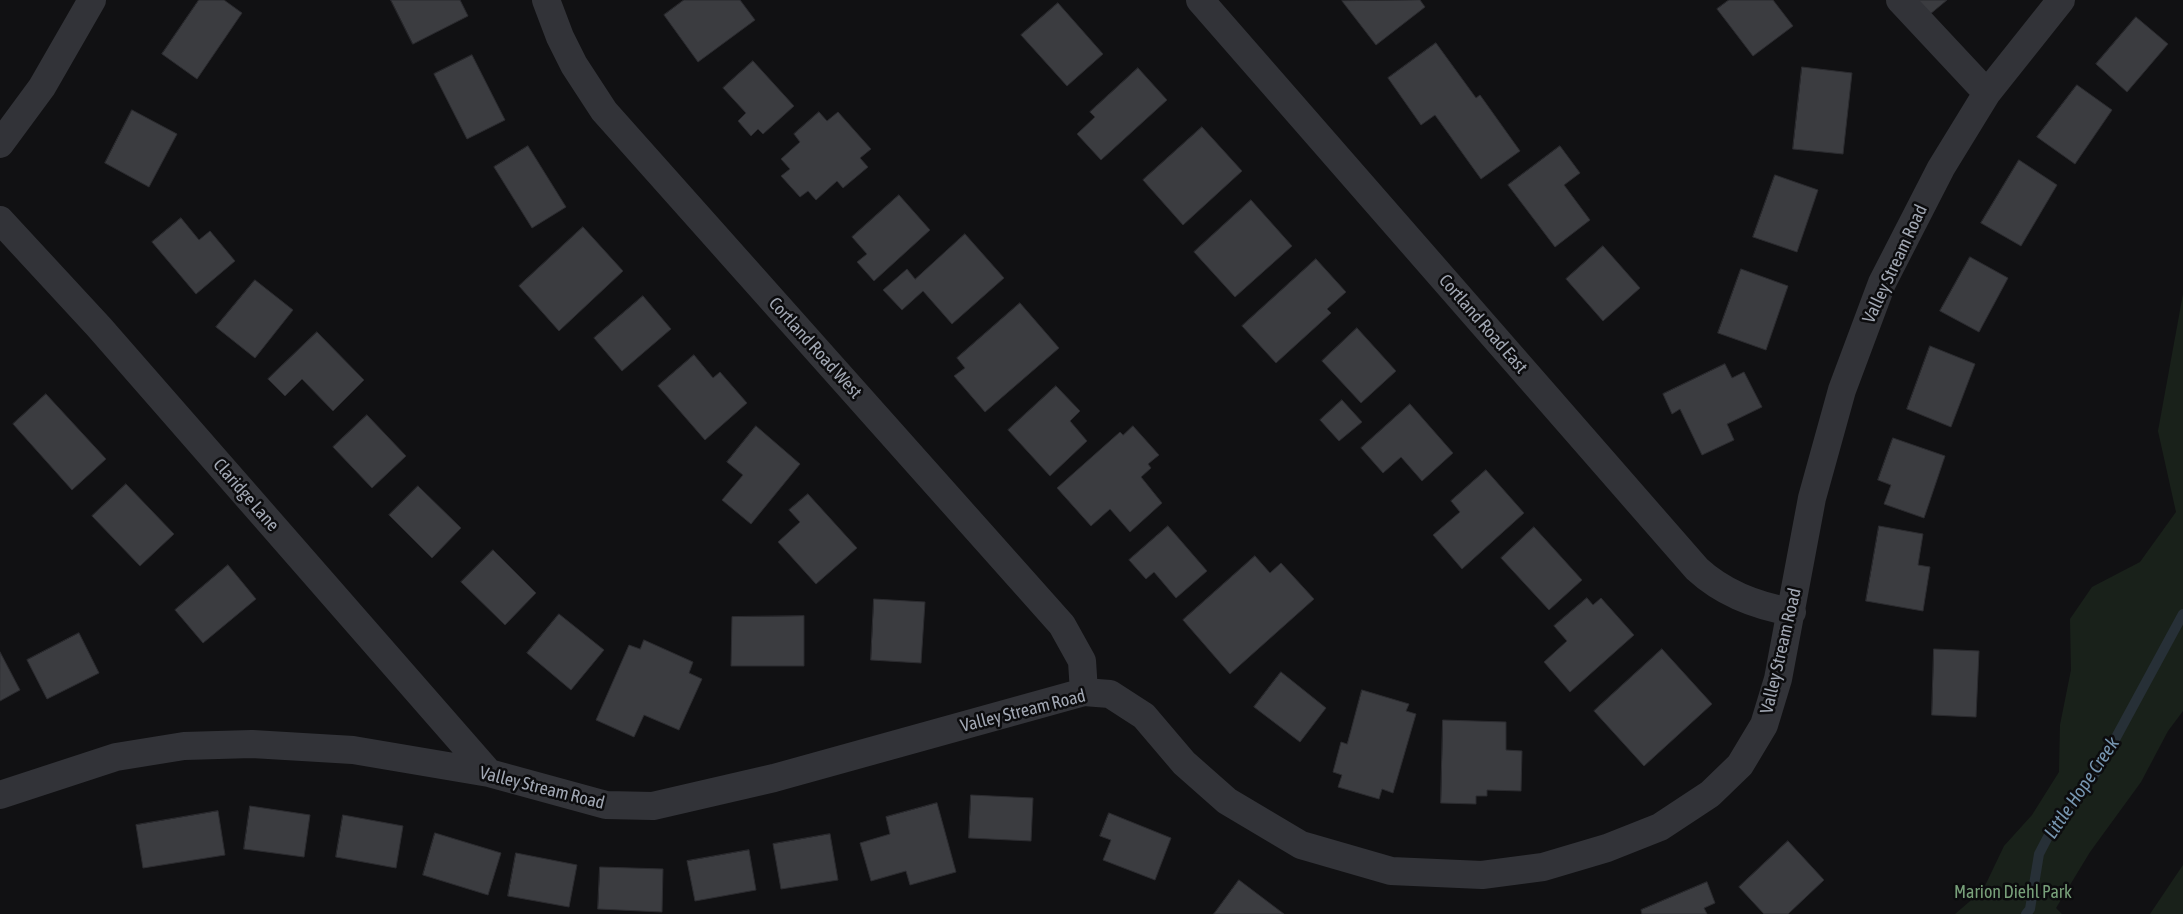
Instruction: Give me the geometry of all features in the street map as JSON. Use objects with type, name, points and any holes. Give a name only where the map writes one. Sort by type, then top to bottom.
[{"type":"street","points":[[0,144],[42,87],[92,0]]},
{"type":"street","name":"Cortland Road West","points":[[546,0],[560,37],[574,65],[604,111],[1062,624],[1082,661],[1084,692]]},
{"type":"street","name":"Cortland Road East","points":[[1200,0],[1697,569],[1727,591],[1769,608],[1792,612]]},
{"type":"street","points":[[1900,0],[1987,93]]},
{"type":"street","name":"Valley Stream Road","points":[[0,795],[116,756],[184,746],[252,744],[353,750],[489,773],[606,805],[653,806],[774,778],[1084,692],[1110,694],[1144,716],[1184,763],[1227,801],[1301,845],[1391,871],[1482,875],[1543,867],[1607,848],[1660,827],[1710,794],[1740,765],[1764,725],[1778,679],[1812,498],[1842,390],[1882,283],[1941,168],[1987,93],[2061,0]]},
{"type":"street","name":"Claridge Lane","points":[[0,220],[99,327],[489,773]]},
{"type":"green space","name":"Marion Diehl Park","points":[[2183,294],[2183,711],[2168,731],[2141,782],[2090,852],[2056,908],[2062,914],[1955,914],[1983,890],[2004,846],[2032,815],[2059,772],[2060,725],[2071,670],[2070,619],[2092,587],[2140,562],[2176,512],[2158,431]]},
{"type":"green space","points":[[2183,865],[2183,914],[2150,914]]},
{"type":"building","points":[[199,0],[224,0],[242,13],[197,79],[162,54]]},
{"type":"building","points":[[391,0],[460,0],[468,16],[413,44]]},
{"type":"building","points":[[684,0],[740,0],[755,20],[698,62],[664,15]]},
{"type":"building","points":[[1420,0],[1425,7],[1376,45],[1342,1]]},
{"type":"building","points":[[1729,0],[1773,0],[1793,26],[1753,56],[1717,9]]},
{"type":"building","points":[[1916,0],[1947,0],[1929,15]]},
{"type":"building","points":[[1058,3],[1103,54],[1067,86],[1021,35]]},
{"type":"building","points":[[2136,17],[2168,44],[2127,92],[2096,64]]},
{"type":"building","points":[[1436,43],[1476,98],[1480,95],[1520,151],[1481,179],[1435,115],[1421,125],[1388,78]]},
{"type":"building","points":[[472,55],[505,120],[467,139],[434,74]]},
{"type":"building","points":[[753,61],[794,106],[763,134],[758,129],[751,136],[738,121],[746,113],[723,88]]},
{"type":"building","points":[[1802,67],[1852,73],[1843,154],[1793,149]]},
{"type":"building","points":[[1138,68],[1167,100],[1101,160],[1077,134],[1095,117],[1090,112]]},
{"type":"building","points":[[2077,85],[2112,110],[2075,164],[2037,137]]},
{"type":"building","points":[[132,110],[177,134],[149,187],[105,163]]},
{"type":"building","points":[[819,112],[827,121],[838,112],[871,149],[860,158],[868,167],[843,188],[837,181],[816,200],[808,191],[800,197],[781,176],[790,169],[781,159],[800,142],[794,134]]},
{"type":"building","points":[[1202,127],[1242,171],[1183,225],[1143,180]]},
{"type":"building","points":[[528,146],[566,207],[532,228],[494,167]]},
{"type":"building","points":[[1560,146],[1580,173],[1564,185],[1590,220],[1555,247],[1508,185]]},
{"type":"building","points":[[2019,160],[2057,185],[2021,246],[1981,223]]},
{"type":"building","points":[[1775,175],[1818,190],[1797,252],[1753,237]]},
{"type":"building","points":[[899,195],[930,230],[874,281],[857,262],[867,254],[852,237]]},
{"type":"building","points":[[1251,200],[1292,246],[1235,297],[1194,252]]},
{"type":"building","points":[[181,218],[199,240],[210,231],[235,261],[196,294],[152,242]]},
{"type":"building","points":[[583,227],[623,271],[559,331],[519,286]]},
{"type":"building","points":[[965,234],[1004,278],[952,324],[923,291],[902,310],[883,290],[907,269],[915,279]]},
{"type":"building","points":[[1603,246],[1640,288],[1603,321],[1566,279]]},
{"type":"building","points":[[1970,257],[2008,278],[1979,332],[1940,311]]},
{"type":"building","points":[[1316,259],[1346,292],[1327,309],[1331,313],[1276,363],[1242,326]]},
{"type":"building","points":[[1741,269],[1788,286],[1766,350],[1718,333]]},
{"type":"building","points":[[255,280],[293,310],[255,358],[216,327]]},
{"type":"building","points":[[643,296],[671,329],[622,371],[594,338]]},
{"type":"building","points":[[1020,303],[1059,348],[985,412],[954,376],[965,368],[957,358]]},
{"type":"building","points":[[1357,328],[1396,371],[1361,403],[1322,361]]},
{"type":"building","points":[[317,332],[364,380],[333,411],[302,379],[285,396],[268,379]]},
{"type":"building","points":[[1930,346],[1975,364],[1951,427],[1907,409]]},
{"type":"building","points":[[694,355],[713,378],[720,372],[747,403],[705,440],[658,386]]},
{"type":"building","points":[[1725,364],[1732,378],[1744,372],[1762,407],[1727,424],[1734,440],[1702,455],[1680,409],[1672,414],[1663,394]]},
{"type":"building","points":[[1056,386],[1080,411],[1070,421],[1087,441],[1050,476],[1008,430]]},
{"type":"building","points":[[46,394],[106,459],[72,490],[13,424]]},
{"type":"building","points":[[1342,400],[1362,422],[1339,441],[1320,420]]},
{"type":"building","points":[[1410,404],[1453,453],[1422,481],[1401,457],[1383,473],[1361,448]]},
{"type":"building","points":[[367,415],[406,456],[372,488],[333,447]]},
{"type":"building","points":[[756,426],[800,464],[751,524],[722,500],[743,475],[727,462]]},
{"type":"building","points":[[1133,426],[1159,455],[1148,464],[1151,468],[1141,477],[1162,503],[1130,532],[1110,509],[1091,526],[1057,488],[1120,432],[1123,435]]},
{"type":"building","points":[[1893,438],[1945,456],[1924,518],[1884,504],[1891,485],[1878,480]]},
{"type":"building","points":[[1486,470],[1524,513],[1462,569],[1433,535],[1460,512],[1451,501]]},
{"type":"building","points":[[126,484],[174,534],[140,566],[92,516]]},
{"type":"building","points":[[418,486],[461,528],[432,558],[389,515]]},
{"type":"building","points":[[808,494],[857,548],[816,584],[778,542],[800,522],[789,510]]},
{"type":"building","points":[[1168,526],[1207,571],[1176,598],[1154,572],[1146,579],[1129,560]]},
{"type":"building","points":[[1879,526],[1923,534],[1918,565],[1930,567],[1923,611],[1866,601]]},
{"type":"building","points":[[1534,527],[1582,580],[1549,610],[1501,558]]},
{"type":"building","points":[[493,550],[536,593],[505,625],[461,582]]},
{"type":"building","points":[[1255,556],[1270,573],[1281,563],[1314,599],[1230,674],[1183,620]]},
{"type":"building","points":[[228,565],[256,599],[203,643],[175,610]]},
{"type":"building","points":[[1587,598],[1593,605],[1601,598],[1634,635],[1570,692],[1544,662],[1567,641],[1554,626]]},
{"type":"building","points":[[874,599],[925,602],[921,663],[871,660]]},
{"type":"building","points":[[559,614],[604,650],[571,690],[527,653]]},
{"type":"building","points":[[804,616],[804,666],[731,666],[732,617]]},
{"type":"building","points":[[79,633],[99,673],[47,699],[27,660]]},
{"type":"building","points":[[644,640],[693,662],[689,673],[702,679],[679,730],[644,715],[634,737],[596,720],[629,645],[640,649]]},
{"type":"building","points":[[1662,649],[1712,704],[1644,766],[1594,711]]},
{"type":"building","points":[[1934,649],[1979,651],[1976,717],[1932,715]]},
{"type":"building","points":[[0,652],[20,690],[0,701]]},
{"type":"building","points":[[1281,672],[1326,708],[1300,742],[1254,707]]},
{"type":"building","points":[[1362,690],[1409,704],[1406,711],[1416,714],[1393,793],[1382,789],[1379,799],[1338,787],[1342,775],[1333,772],[1341,742],[1347,744]]},
{"type":"building","points":[[1443,720],[1506,722],[1506,750],[1522,751],[1521,791],[1487,790],[1487,796],[1476,796],[1476,804],[1441,803]]},
{"type":"building","points":[[971,795],[1033,798],[1031,841],[969,838]]},
{"type":"building","points":[[937,803],[956,872],[910,885],[906,871],[871,881],[860,843],[890,834],[886,817]]},
{"type":"building","points":[[250,806],[310,815],[304,857],[244,849]]},
{"type":"building","points":[[218,811],[225,855],[143,868],[136,825]]},
{"type":"building","points":[[1109,813],[1171,838],[1155,880],[1103,860],[1111,840],[1100,836]]},
{"type":"building","points":[[343,815],[403,826],[396,868],[336,857]]},
{"type":"building","points":[[435,833],[501,853],[488,895],[423,875]]},
{"type":"building","points":[[830,834],[838,880],[781,889],[773,844]]},
{"type":"building","points":[[1788,841],[1824,880],[1788,914],[1764,914],[1739,887]]},
{"type":"building","points":[[749,850],[756,890],[695,901],[687,861]]},
{"type":"building","points":[[516,853],[577,865],[569,907],[508,896]]},
{"type":"building","points":[[600,867],[663,869],[662,912],[598,909]]},
{"type":"building","points":[[1239,880],[1284,914],[1214,914]]},
{"type":"building","points":[[1707,882],[1715,903],[1704,908],[1707,914],[1642,914],[1641,910]]},
{"type":"waterway","name":"Little Hope Creek","points":[[2026,914],[2030,909],[2039,854],[2051,831],[2100,767],[2183,614]]}]
